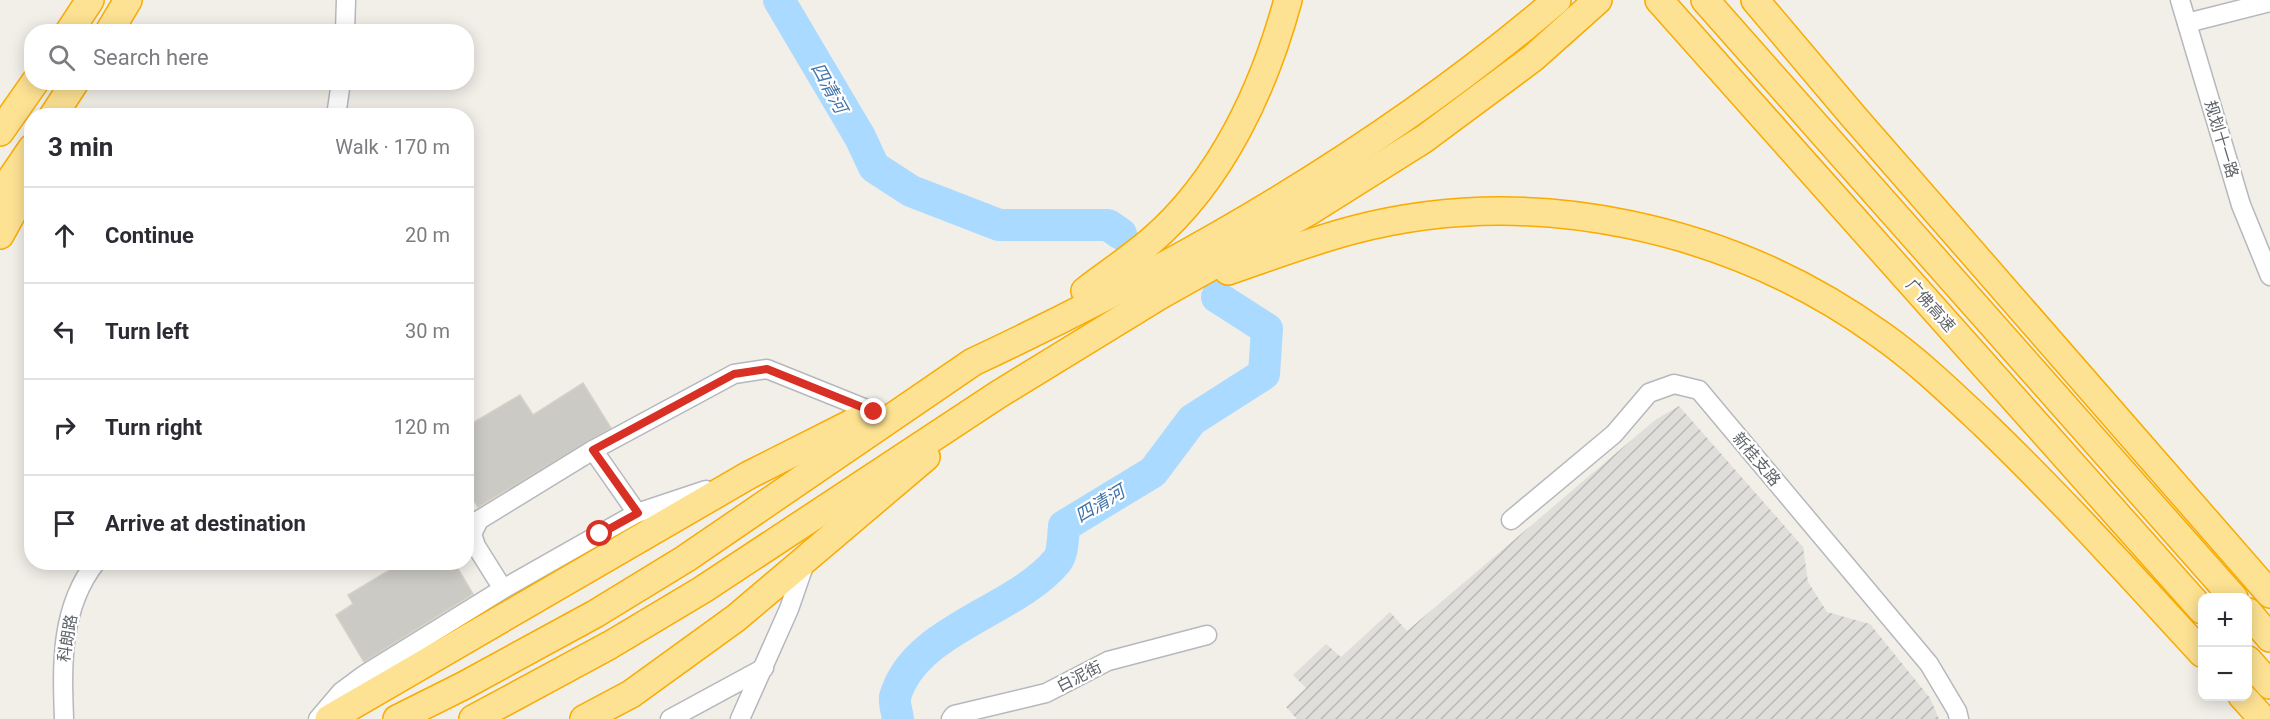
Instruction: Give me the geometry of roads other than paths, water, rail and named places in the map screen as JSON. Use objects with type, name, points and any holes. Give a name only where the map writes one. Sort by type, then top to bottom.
[{"type":"highway","points":[[74,24],[90,0]]},
{"type":"highway","points":[[114,24],[128,0]]},
{"type":"highway","points":[[1024,337],[1152,240],[1188,204],[1234,134],[1262,81],[1288,0]]},
{"type":"highway","points":[[329,719],[749,475],[1195,248],[1330,167],[1422,106],[1522,30],[1557,0]]},
{"type":"highway","points":[[473,719],[610,645],[702,590],[999,394],[1159,296],[1308,212],[1424,139],[1533,58],[1598,0]]},
{"type":"highway","name":"广佛高速","points":[[1659,0],[2198,606]]},
{"type":"highway","name":"广佛高速","points":[[1705,0],[2230,593]]},
{"type":"highway","points":[[1755,0],[2270,594]]},
{"type":"highway","points":[[0,132],[29,90]]},
{"type":"highway","points":[[58,108],[70,90]]},
{"type":"highway","points":[[68,108],[78,90]]},
{"type":"highway","points":[[0,195],[24,160]]},
{"type":"highway","points":[[0,235],[24,192]]},
{"type":"highway","points":[[1159,296],[1354,230],[1424,217],[1497,211],[1560,214],[1686,238],[1769,270],[1811,291],[1882,335],[1951,393],[2046,484],[2198,649]]},
{"type":"highway","points":[[398,719],[595,614],[685,559],[973,362]]},
{"type":"highway","points":[[584,719],[631,694],[727,625],[999,394]]},
{"type":"highway","points":[[2252,618],[2270,638]]},
{"type":"highway","points":[[2252,665],[2270,685]]},
{"type":"highway","points":[[2247,701],[2263,719]]},
{"type":"street","points":[[345,24],[346,0]]},
{"type":"street","name":"规划十一路","points":[[2180,0],[2241,205],[2270,276]]},
{"type":"street","points":[[2187,22],[2270,2]]},
{"type":"street","points":[[337,108],[340,90]]},
{"type":"street","points":[[474,528],[479,520],[593,450],[734,374],[767,369],[874,412]]},
{"type":"street","name":"新桂支路","points":[[1511,520],[1614,434],[1649,393],[1674,384],[1698,390],[1929,664],[1957,711],[1959,719]]},
{"type":"street","points":[[593,450],[638,513]]},
{"type":"street","points":[[318,719],[341,692],[364,675],[503,589],[638,513],[749,475]]},
{"type":"street","points":[[474,540],[503,589]]},
{"type":"street","points":[[743,717],[789,609],[808,556]]},
{"type":"street","name":"科朗路","points":[[64,719],[62,665],[68,618],[77,594],[91,570]]},
{"type":"street","name":"白泥街","points":[[951,719],[954,715],[1046,693],[1108,661],[1207,635]]},
{"type":"street","points":[[670,719],[764,669]]},
{"type":"waterway","name":"四清河","points":[[779,0],[860,137],[874,167],[911,191],[999,225],[1108,225],[1121,234]]},
{"type":"waterway","name":"四清河","points":[[898,719],[895,697],[906,674],[922,654],[967,623],[1039,579],[1059,558],[1064,526],[1153,472],[1192,420],[1264,374],[1267,329],[1217,297]]}]
